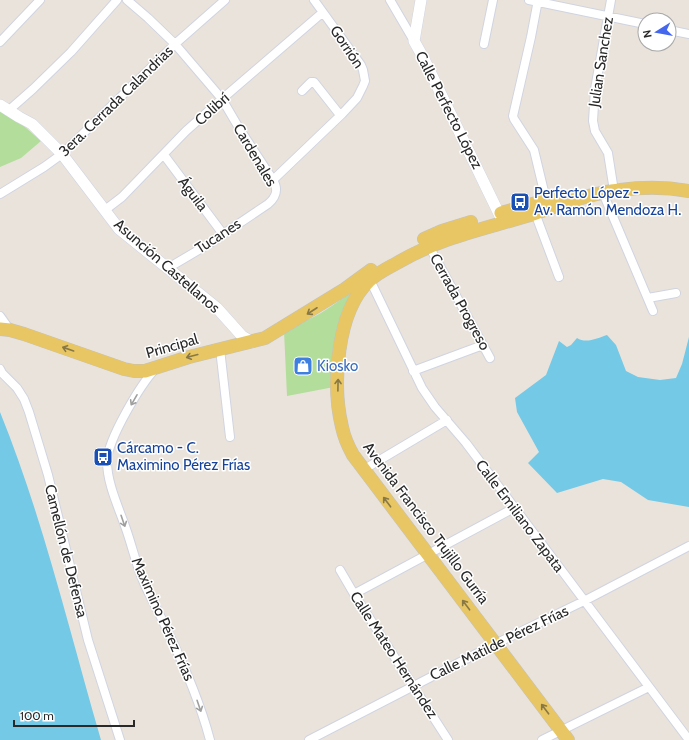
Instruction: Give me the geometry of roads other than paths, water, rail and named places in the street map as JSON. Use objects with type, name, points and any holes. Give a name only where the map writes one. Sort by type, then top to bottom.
[{"type":"main road","points":[[502,218],[547,205],[654,179],[689,182]]},
{"type":"main road","points":[[610,189],[649,188],[689,191]]},
{"type":"main road","points":[[502,218],[535,213],[547,205]]},
{"type":"main road","name":"Avenida Francisco Trujillo Gurría","points":[[502,218],[429,246],[370,280],[354,301],[346,322],[341,344],[338,372],[338,400],[340,417],[345,438],[353,455],[363,470],[565,735]]},
{"type":"main road","name":"Principal","points":[[5,329],[124,369],[140,371],[157,368],[184,358],[252,342],[270,336],[345,289],[382,262],[425,238],[449,228],[502,218]]},
{"type":"main road","points":[[345,289],[350,290],[353,293],[354,301]]},
{"type":"street","points":[[0,42],[40,0]]},
{"type":"street","points":[[4,108],[37,85],[71,52],[117,0]]},
{"type":"street","name":"3era. Cerrada Calandrias","points":[[0,194],[62,154],[175,44],[225,0]]},
{"type":"street","name":"Gorrión","points":[[314,0],[322,13],[353,53],[363,70],[365,81],[364,86],[357,98],[340,115]]},
{"type":"street","name":"Calle Perfecto López","points":[[390,0],[423,57],[502,218]]},
{"type":"street","points":[[414,41],[421,0]]},
{"type":"street","points":[[484,44],[493,0]]},
{"type":"street","points":[[528,0],[637,22]]},
{"type":"street","name":"Julian Sanchez","points":[[611,0],[595,89],[593,121],[596,134],[608,152],[610,189],[653,311]]},
{"type":"street","name":"Cardenales","points":[[129,1],[175,44],[222,99],[239,128],[274,180],[276,192],[273,199],[268,204]]},
{"type":"street","points":[[538,1],[513,116],[514,120],[534,150],[547,205]]},
{"type":"street","name":"Colibrí","points":[[105,210],[122,197],[222,99],[322,13]]},
{"type":"street","points":[[677,32],[689,34]]},
{"type":"street","points":[[274,180],[340,115],[314,82],[310,83],[302,91]]},
{"type":"street","name":"Asunción Castellanos","points":[[4,108],[32,124],[62,154],[119,229],[217,308],[242,336],[252,342]]},
{"type":"street","name":"Águila","points":[[164,155],[223,234]]},
{"type":"street","name":"Tucanes","points":[[168,268],[207,245],[268,204]]},
{"type":"street","points":[[535,213],[559,277]]},
{"type":"street","name":"Cerrada Progreso","points":[[429,246],[490,358]]},
{"type":"street","name":"Calle Emiliano Zapata","points":[[370,280],[426,396],[466,443],[649,687],[686,732],[689,740]]},
{"type":"street","points":[[648,298],[676,293]]},
{"type":"street","points":[[0,316],[5,329]]},
{"type":"street","points":[[413,371],[483,345]]},
{"type":"street","points":[[220,349],[230,437]]},
{"type":"street","name":"Maximino Pérez Frías","points":[[157,368],[144,384],[117,432],[109,450],[107,464],[113,490],[138,568],[144,584],[168,630],[191,683],[210,740]]},
{"type":"street","name":"Camellón de Defensa","points":[[0,369],[17,388],[24,399],[29,412],[48,475],[88,640],[120,740]]},
{"type":"street","points":[[363,470],[447,420]]},
{"type":"street","points":[[354,594],[514,508]]},
{"type":"street","name":"Calle Matilde Pérez Frías","points":[[309,740],[495,644],[584,601],[689,546]]},
{"type":"street","name":"Calle Mateo Hernández","points":[[340,570],[448,740]]},
{"type":"street","points":[[542,740],[565,735],[649,687]]},
{"type":"water","points":[[607,335],[616,345],[626,371],[638,377],[660,380],[676,378],[682,364],[689,337],[689,507],[648,500],[621,482],[603,479],[557,493],[528,463],[539,452],[517,412],[515,398],[546,375],[559,341],[567,347],[577,338],[581,340],[588,340]]},
{"type":"water","points":[[0,412],[29,492],[55,574],[101,740],[0,740]]},
{"type":"place","name":"Perfecto López - Av. Ramón Mendoza H.","points":[[520,202]]},
{"type":"place","name":"Kiosko","points":[[303,366]]},
{"type":"place","name":"Cárcamo - C. Maximino Pérez Frías","points":[[103,457]]}]
